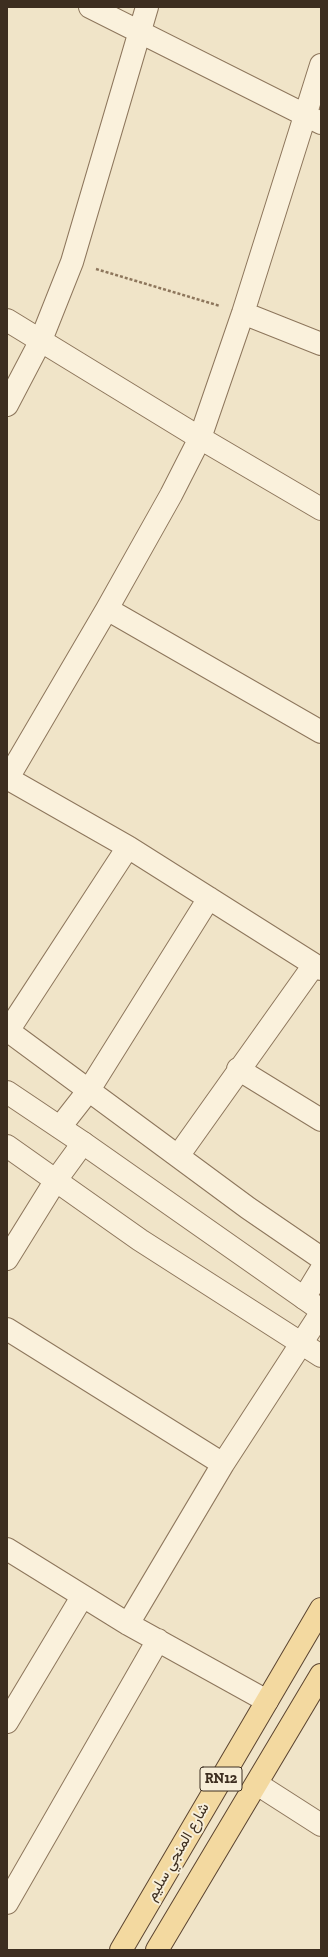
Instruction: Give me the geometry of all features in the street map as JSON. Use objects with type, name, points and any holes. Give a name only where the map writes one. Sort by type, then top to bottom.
[{"type":"main road","name":"شارع المنجي سليم","points":[[121,1950],[321,1609]]},
{"type":"main road","name":"RN12","points":[[157,1950],[321,1675]]},
{"type":"street","points":[[90,7],[313,119]]},
{"type":"street","points":[[7,405],[41,340],[72,262],[139,32],[148,7]]},
{"type":"street","points":[[178,1156],[238,1069],[318,967],[128,846],[7,778],[107,610],[171,495],[200,438],[313,119],[321,65]]},
{"type":"street","points":[[243,314],[321,344]]},
{"type":"street","points":[[7,320],[200,438],[321,509]]},
{"type":"street","points":[[107,610],[321,732]]},
{"type":"street","points":[[128,846],[8,1030],[248,1208],[321,1258]]},
{"type":"street","points":[[60,1127],[88,1090],[209,898]]},
{"type":"street","points":[[238,1069],[321,1120]]},
{"type":"street","points":[[7,1092],[83,1143],[315,1307]]},
{"type":"street","points":[[7,1259],[56,1180],[83,1143]]},
{"type":"street","points":[[7,1146],[140,1240],[321,1356]]},
{"type":"street","points":[[128,1624],[223,1464],[301,1343],[315,1307],[321,1270]]},
{"type":"street","points":[[7,1329],[223,1464]]},
{"type":"street","points":[[7,1549],[82,1597],[128,1624],[267,1701]]},
{"type":"street","points":[[7,1722],[82,1597]]},
{"type":"street","points":[[7,1903],[158,1640]]},
{"type":"street","points":[[257,1784],[321,1825]]},
{"type":"path","points":[[72,262],[243,314]]}]
